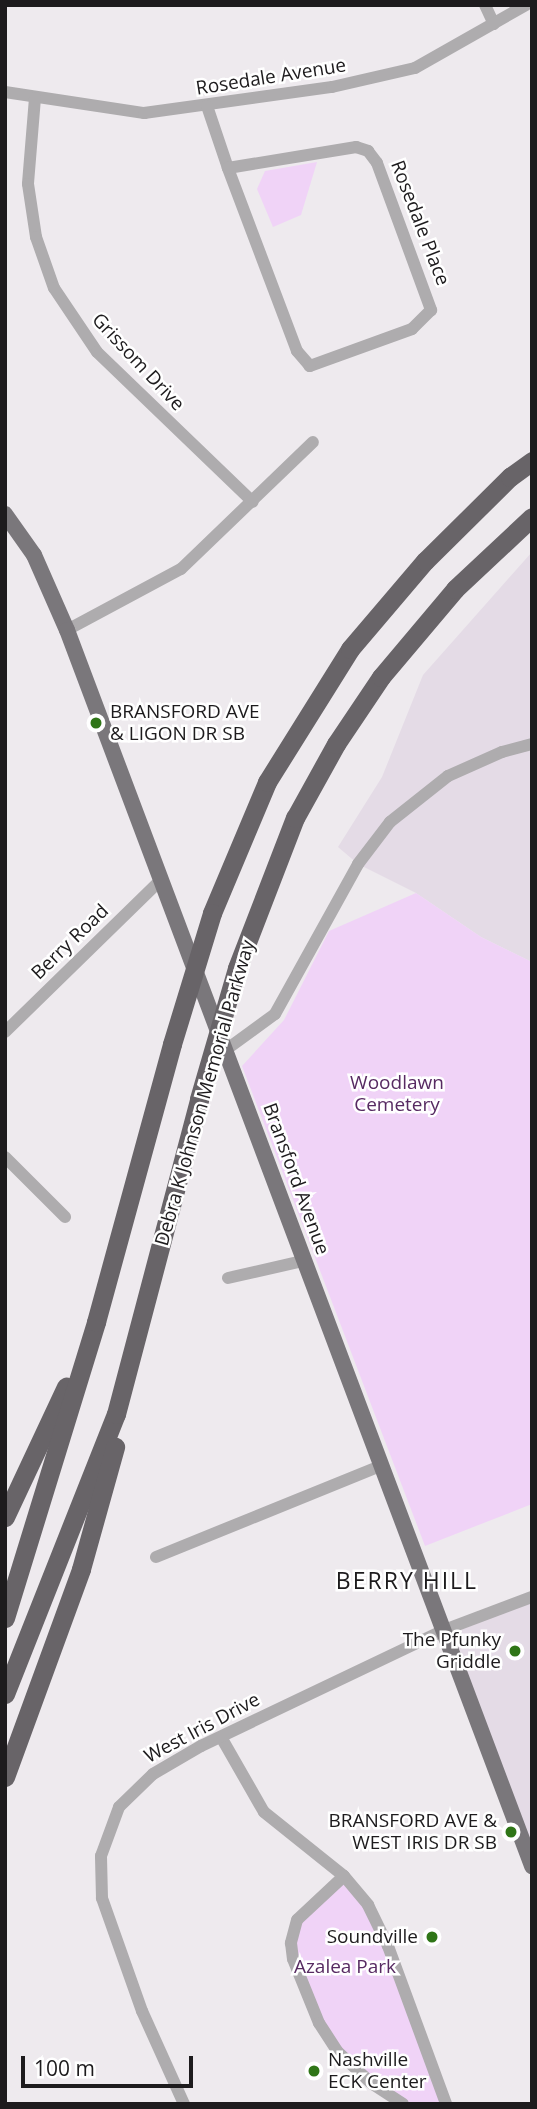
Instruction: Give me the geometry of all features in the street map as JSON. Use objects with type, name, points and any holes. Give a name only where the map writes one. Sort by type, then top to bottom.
[{"type":"highway","points":[[5,1618],[96,1322],[172,1044],[212,913],[267,782],[350,649],[425,561],[510,477],[532,461]]},
{"type":"highway","name":"Debra K Johnson Memorial Parkway","points":[[5,1694],[116,1414],[199,1099],[237,968],[295,818],[336,744],[381,677],[455,589],[532,516]]},
{"type":"highway","points":[[5,1517],[96,1322]]},
{"type":"highway","points":[[5,1777],[81,1569],[114,1452],[116,1414]]},
{"type":"main road","name":"Bransford Avenue","points":[[5,514],[34,555],[67,630],[227,1049],[303,1261],[532,1866]]},
{"type":"street","points":[[485,5],[494,24]]},
{"type":"street","name":"Rosedale Avenue","points":[[5,92],[133,113],[207,106],[401,73],[526,5]]},
{"type":"street","name":"Grissom Drive","points":[[35,98],[28,184],[36,237],[54,288],[97,352],[253,502]]},
{"type":"street","name":"Rosedale Place","points":[[207,106],[228,168],[297,351],[306,363],[320,366],[412,329],[427,318],[428,294],[369,152],[349,148],[228,168]]},
{"type":"street","points":[[67,630],[181,569],[313,442]]},
{"type":"street","points":[[227,1049],[275,1014],[358,864],[390,822],[448,776],[502,752],[532,744]]},
{"type":"street","name":"Berry Road","points":[[5,1032],[162,880]]},
{"type":"street","points":[[5,1157],[65,1217]]},
{"type":"street","points":[[228,1278],[303,1261]]},
{"type":"street","points":[[156,1557],[380,1466]]},
{"type":"street","name":"West Iris Drive","points":[[184,2104],[108,1922],[100,1864],[108,1830],[125,1798],[163,1767],[221,1737],[444,1630],[532,1597]]},
{"type":"street","points":[[221,1737],[264,1812],[344,1876],[368,1905],[388,1945],[446,2104]]},
{"type":"street","points":[[344,1876],[297,1920],[291,1943],[293,1959],[319,2023],[337,2051],[370,2083],[403,2104]]},
{"type":"shaded area","points":[[532,552],[532,962],[481,937],[416,893],[358,864],[338,847],[382,777],[423,675]]},
{"type":"shaded area","points":[[532,1597],[532,1866],[444,1630]]},
{"type":"green space","points":[[317,162],[301,215],[273,227],[257,189],[265,171]]},
{"type":"green space","name":"Woodlawn Cemetery","points":[[416,893],[481,937],[532,962],[532,1504],[425,1546],[242,1066],[284,1020],[329,931]]},
{"type":"green space","name":"Azalea Park","points":[[344,1876],[368,1905],[446,2104],[403,2104],[346,2061],[297,1974],[295,1925]]},
{"type":"place","name":"BRANSFORD AVE & LIGON DR SB","points":[[96,723]]},
{"type":"place","name":"The Pfunky Griddle","points":[[515,1651]]},
{"type":"place","name":"BRANSFORD AVE & WEST IRIS DR SB","points":[[511,1832]]},
{"type":"place","name":"Soundville","points":[[432,1937]]},
{"type":"place","name":"Nashville ECK Center","points":[[314,2071]]},
{"type":"district","name":"BERRY HILL","points":[[407,1580]]}]
